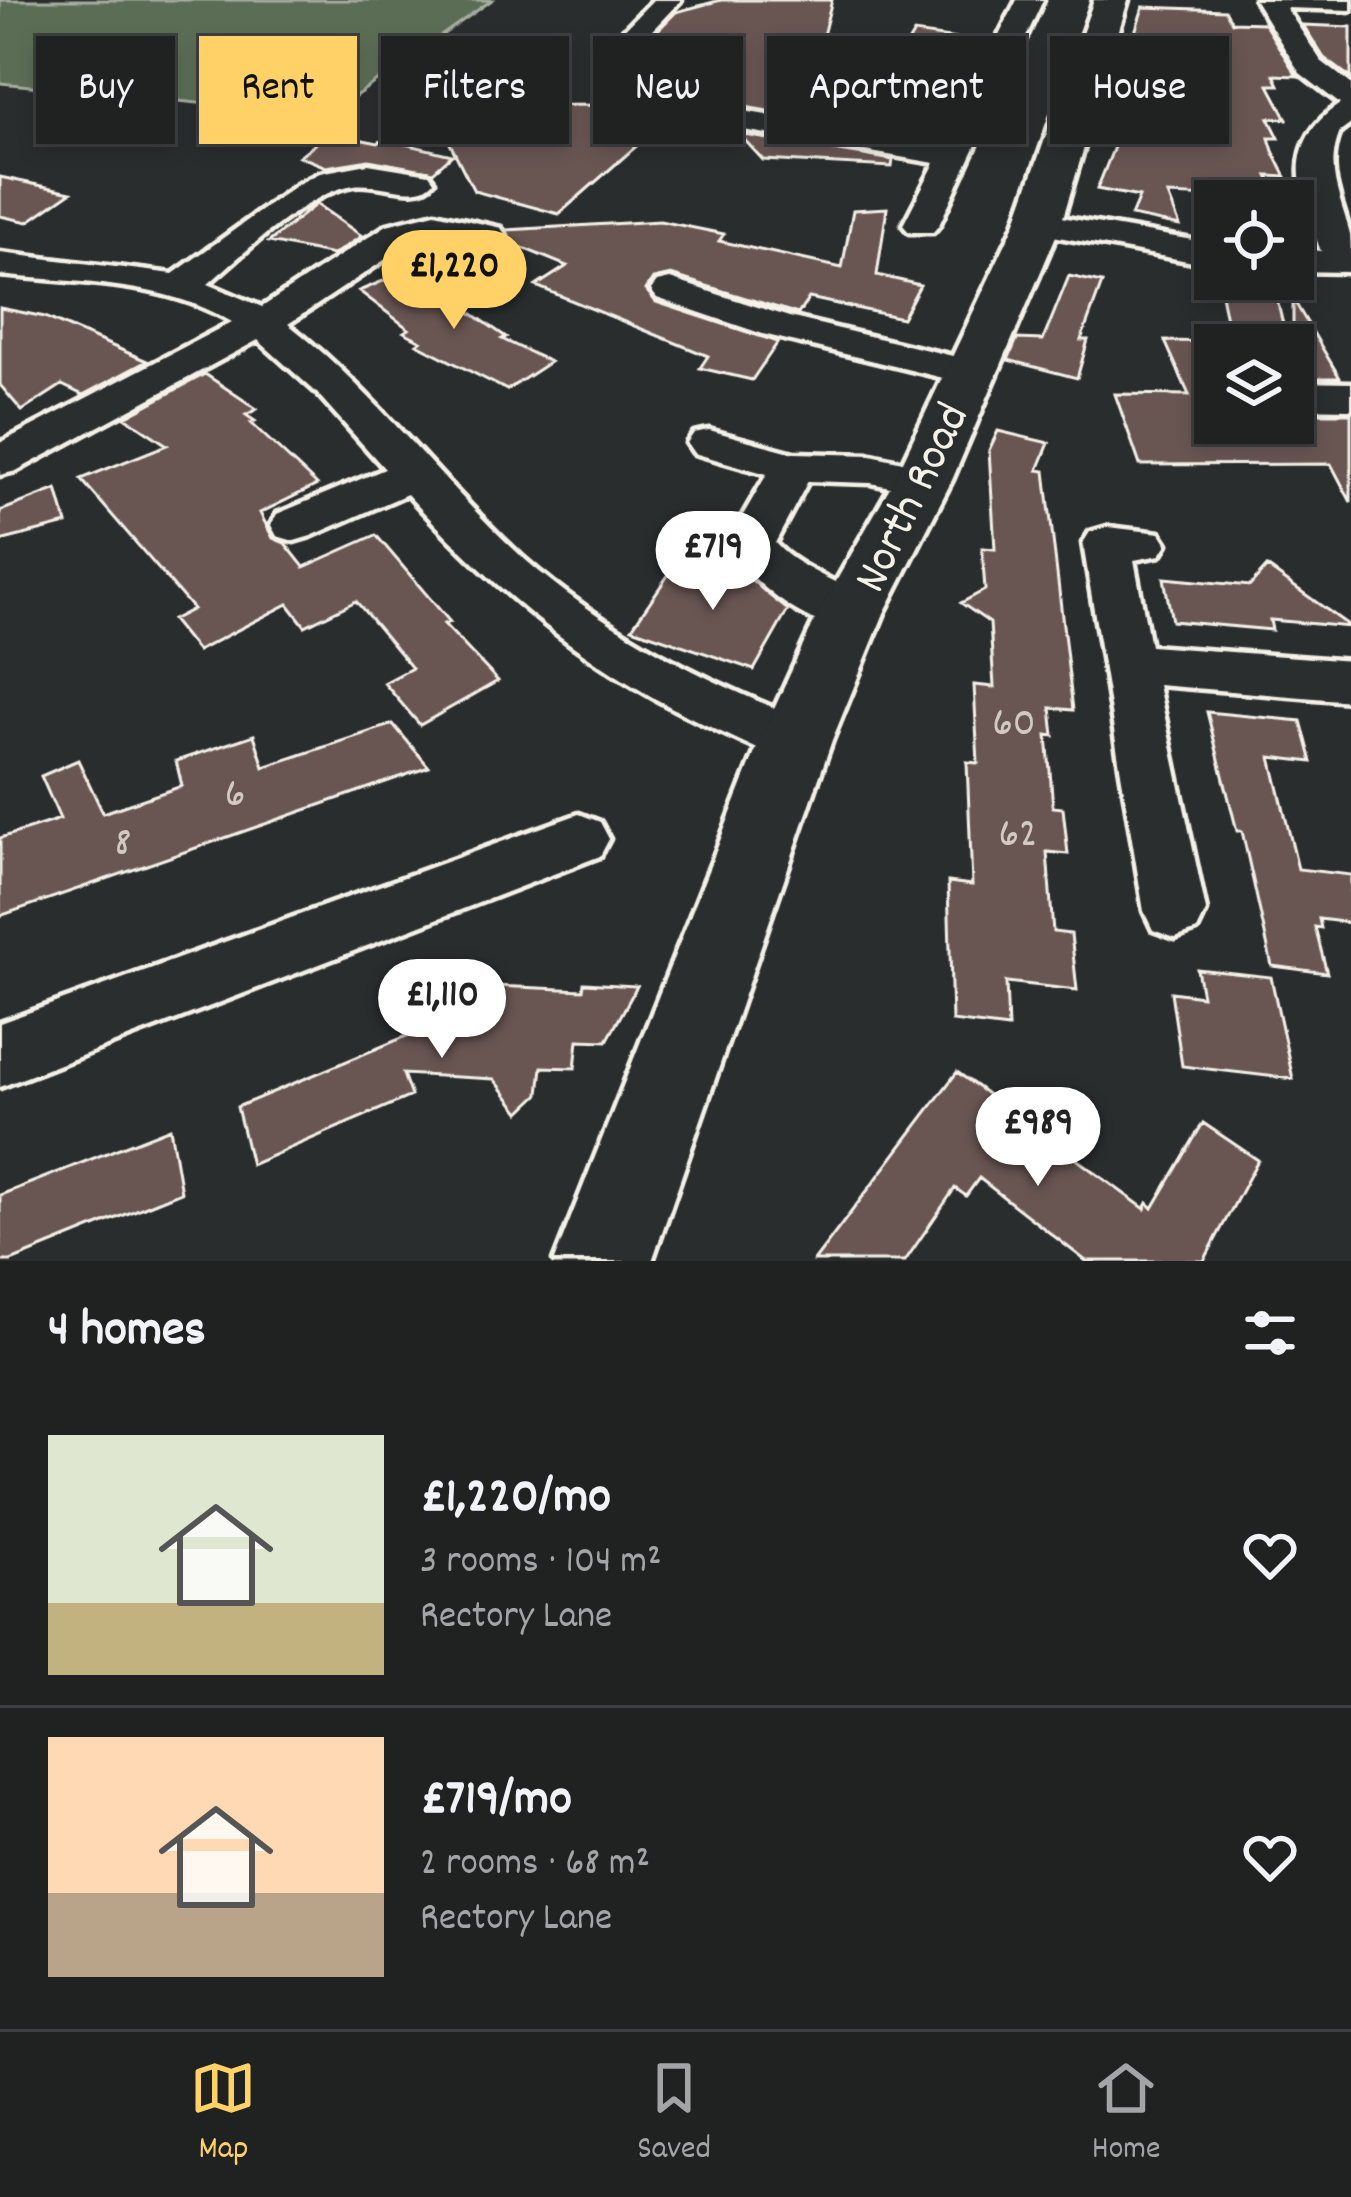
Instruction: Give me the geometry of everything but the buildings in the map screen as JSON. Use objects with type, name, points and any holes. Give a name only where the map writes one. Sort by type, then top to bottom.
[{"type":"main road","name":"North Road","points":[[603,1261],[796,740],[851,613],[923,479],[1038,224],[1111,0]]},
{"type":"street","points":[[668,0],[622,46],[656,94],[674,109],[954,156]]},
{"type":"street","points":[[921,225],[1030,0]]},
{"type":"street","points":[[1268,0],[1310,67],[1351,98]]},
{"type":"street","points":[[1284,0],[1351,2]]},
{"type":"street","points":[[1348,270],[1323,203],[1315,165],[1326,128],[1351,110]]},
{"type":"street","points":[[180,288],[228,248],[323,184],[370,174],[417,182]]},
{"type":"street","points":[[0,461],[290,308],[416,226],[435,224],[488,236]]},
{"type":"street","points":[[1038,224],[1194,251]]},
{"type":"street","points":[[0,264],[180,288],[221,301],[259,322],[508,570],[605,646],[752,723],[796,740]]},
{"type":"street","points":[[1314,264],[1348,270]]},
{"type":"street","points":[[686,301],[968,371]]},
{"type":"street","points":[[1314,395],[1351,396]]},
{"type":"street","points":[[709,443],[793,467],[871,470],[923,479]]},
{"type":"street","points":[[793,467],[751,543],[759,560],[796,587],[851,613]]},
{"type":"street","points":[[294,525],[414,474]]},
{"type":"street","points":[[1143,544],[1107,543],[1175,911]]},
{"type":"street","points":[[1127,663],[1351,681]]},
{"type":"street","points":[[0,1055],[579,839]]},
{"type":"green space","points":[[0,0],[492,0],[441,36],[381,36],[381,78],[357,95],[357,36],[199,36],[199,103],[175,101],[175,36],[36,36],[36,87],[0,83]]}]
